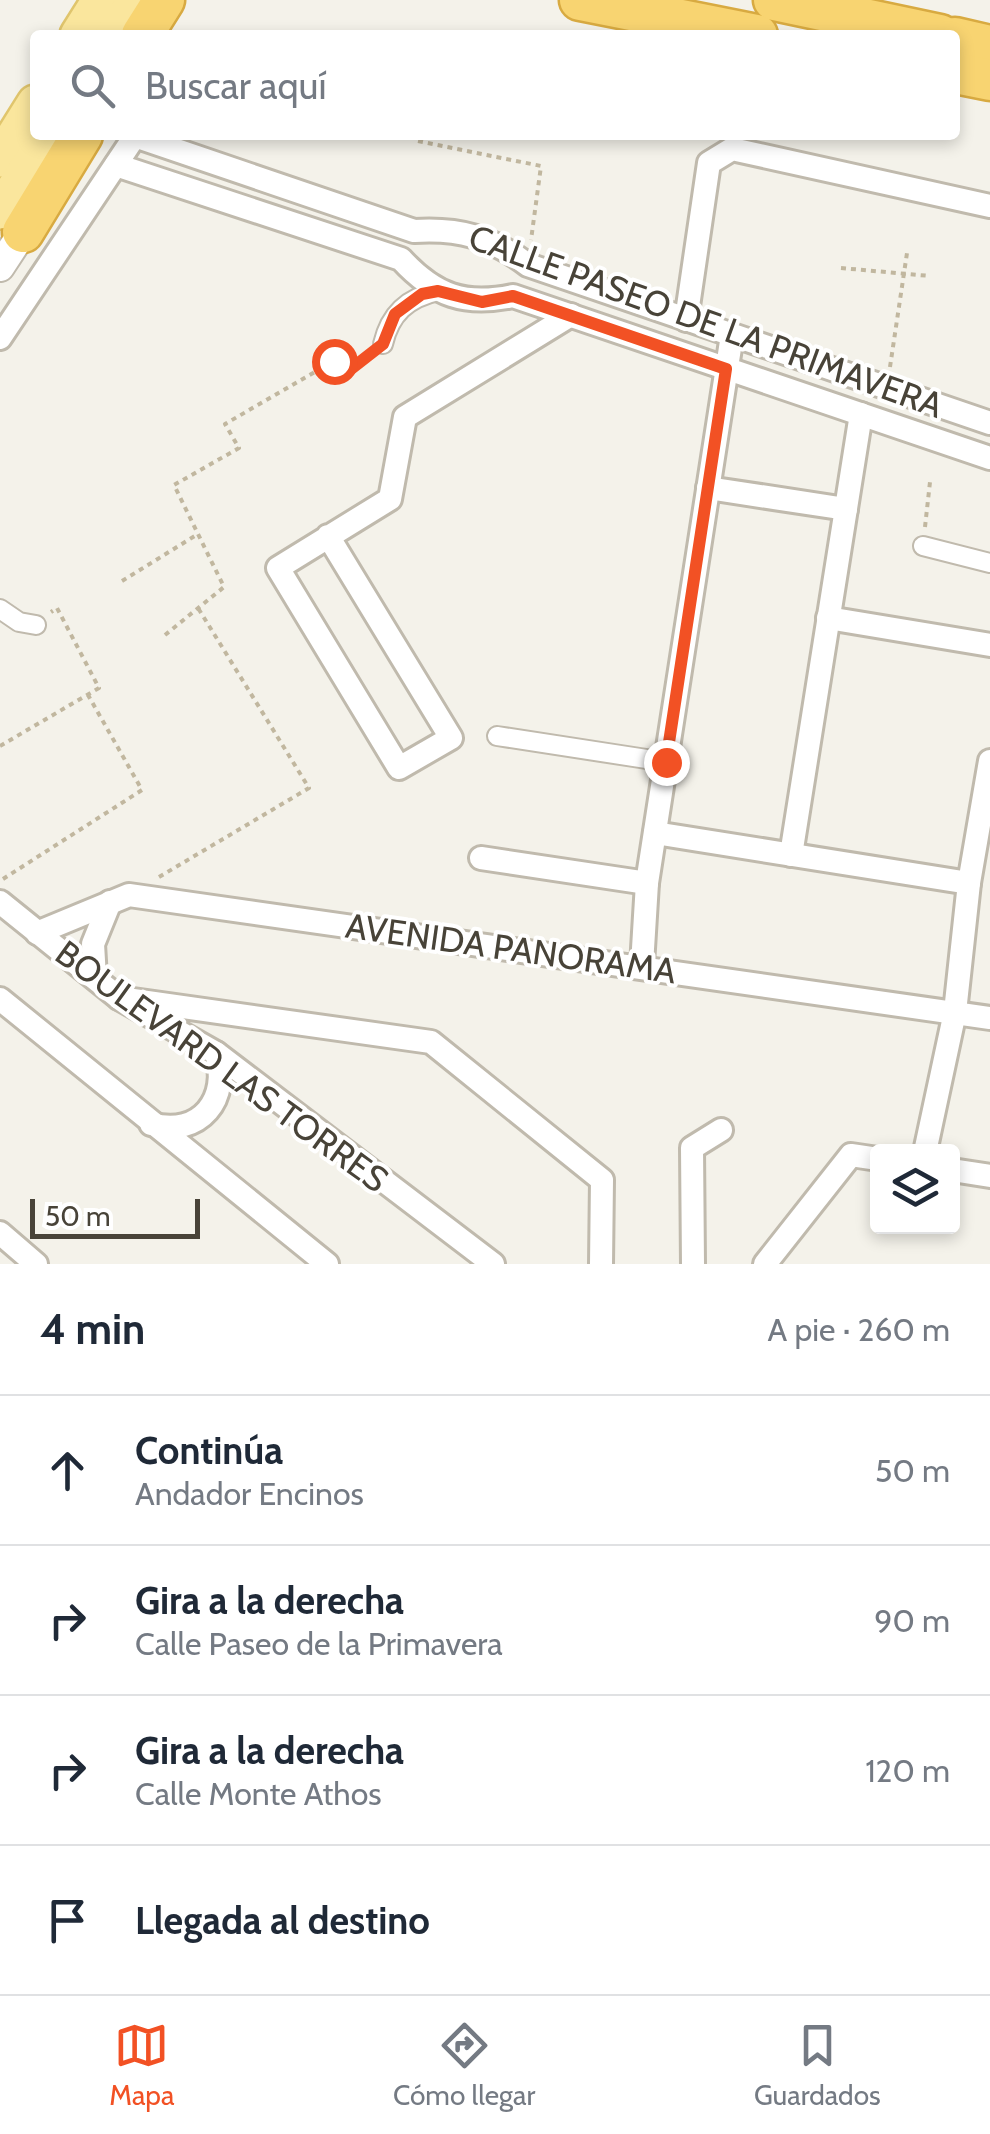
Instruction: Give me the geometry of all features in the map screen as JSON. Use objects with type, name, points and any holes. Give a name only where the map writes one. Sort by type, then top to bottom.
[{"type":"highway","points":[[145,30],[164,0]]},
{"type":"highway","points":[[580,0],[732,30]]},
{"type":"highway","points":[[774,0],[916,30]]},
{"type":"highway","points":[[960,39],[990,46]]},
{"type":"highway","points":[[960,74],[990,80]]},
{"type":"highway","points":[[11,222],[78,140]]},
{"type":"main road","points":[[81,30],[100,0]]},
{"type":"main road","points":[[116,30],[136,0]]},
{"type":"main road","points":[[0,158],[30,111]]},
{"type":"main road","points":[[11,222],[47,140]]},
{"type":"street","points":[[0,338],[132,140]]},
{"type":"street","name":"CALLE PASEO DE LA PRIMAVERA","points":[[147,140],[414,232],[444,229],[475,234],[503,246],[528,265],[990,423]]},
{"type":"street","points":[[686,320],[708,162],[732,149],[990,206]]},
{"type":"street","name":"CALLE PASEO DE LA PRIMAVERA","points":[[116,165],[401,260],[423,283],[438,291],[482,302],[513,296],[990,458]]},
{"type":"street","points":[[0,267],[11,222],[59,250]]},
{"type":"street","points":[[401,260],[414,232]]},
{"type":"street","points":[[513,296],[528,265]]},
{"type":"street","points":[[383,344],[387,328],[407,302],[438,291]]},
{"type":"street","points":[[328,536],[451,738],[399,768],[278,568],[328,536],[390,498],[405,417],[571,315]]},
{"type":"street","points":[[642,965],[647,883],[732,335]]},
{"type":"street","points":[[791,855],[862,414]]},
{"type":"street","points":[[708,488],[846,509]]},
{"type":"street","points":[[923,546],[990,564]]},
{"type":"street","points":[[0,609],[19,622],[36,625]]},
{"type":"street","points":[[828,618],[990,645]]},
{"type":"street","points":[[497,736],[666,762]]},
{"type":"street","points":[[927,1144],[955,1012],[969,883],[990,761]]},
{"type":"street","points":[[655,833],[969,883]]},
{"type":"street","points":[[480,858],[647,883]]},
{"type":"street","points":[[37,932],[119,899]]},
{"type":"street","points":[[95,978],[93,944],[119,899]]},
{"type":"street","name":"AVENIDA PANORAMA","points":[[119,899],[642,965],[990,1018]]},
{"type":"street","name":"BOULEVARD LAS TORRES","points":[[0,902],[120,998],[216,1053],[493,1264]]},
{"type":"street","points":[[120,998],[430,1042],[602,1180],[601,1264]]},
{"type":"street","points":[[0,999],[326,1264]]},
{"type":"street","points":[[148,1123],[184,1126],[214,1106],[221,1089],[216,1053]]},
{"type":"street","points":[[694,1264],[692,1148],[721,1130]]},
{"type":"street","points":[[765,1264],[851,1155],[870,1158]]},
{"type":"street","points":[[960,1171],[990,1176]]},
{"type":"street","points":[[0,1234],[36,1264]]},
{"type":"path","points":[[418,141],[541,166],[528,265]]},
{"type":"path","points":[[888,387],[907,253]]},
{"type":"path","points":[[841,268],[930,276]]},
{"type":"path","points":[[165,635],[224,587],[174,485],[239,448],[225,424],[334,361],[342,376],[383,344]]},
{"type":"path","points":[[923,546],[930,482]]},
{"type":"path","points":[[122,581],[198,534]]},
{"type":"path","points":[[0,746],[99,688],[57,608]]},
{"type":"path","points":[[119,899],[309,788],[198,608]]},
{"type":"path","points":[[0,881],[142,790],[88,695]]},
{"type":"route","points":[[334,361],[342,376],[383,344],[387,328],[407,302],[438,291],[451,298],[482,302],[513,296],[726,369],[666,762]]}]
